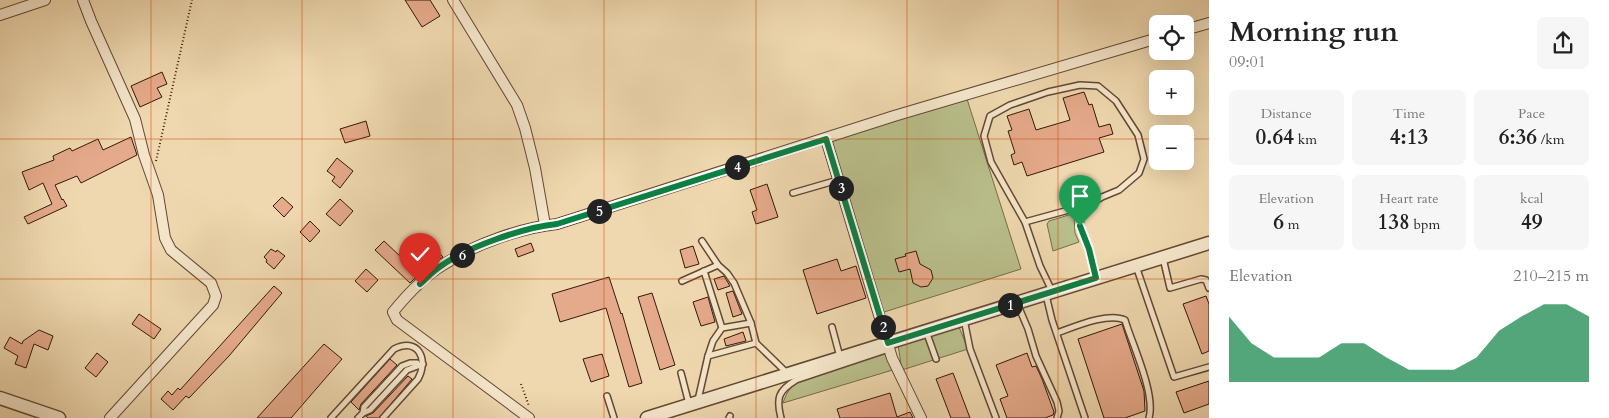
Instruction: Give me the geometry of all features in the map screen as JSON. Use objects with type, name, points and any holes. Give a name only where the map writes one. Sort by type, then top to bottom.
[{"type":"street","points":[[0,15],[45,0]]},
{"type":"street","points":[[83,0],[135,119],[162,215],[165,238],[171,250],[211,283],[216,296],[213,305],[110,418]]},
{"type":"street","points":[[453,0],[517,105],[535,168],[545,225]]},
{"type":"street","points":[[1194,27],[1209,23]]},
{"type":"street","points":[[529,414],[397,320],[393,312],[404,298],[442,265],[485,244],[526,229],[557,224],[894,116],[1149,41]]},
{"type":"street","points":[[826,139],[896,370],[921,418]]},
{"type":"street","points":[[647,418],[840,358],[889,346],[926,331],[1209,243]]},
{"type":"street","points":[[0,398],[59,418]]},
{"type":"lane","points":[[1025,222],[1088,205],[1119,190],[1139,172],[1144,159],[1138,135],[1116,101],[1098,86],[1080,85],[1048,92],[1010,105],[990,116],[984,136],[990,162],[1025,222],[1049,293],[1057,333],[1086,418]]},
{"type":"lane","points":[[793,193],[838,180]]},
{"type":"lane","points":[[1088,205],[1081,215],[1080,226],[1089,249],[1096,278]]},
{"type":"lane","points":[[702,241],[718,265],[734,283],[751,323],[756,344],[789,374]]},
{"type":"lane","points":[[1163,258],[1170,288],[1201,279],[1206,280],[1209,288]]},
{"type":"lane","points":[[682,281],[718,265]]},
{"type":"lane","points":[[1136,266],[1174,377],[1209,367]]},
{"type":"lane","points":[[704,272],[722,328]]},
{"type":"lane","points":[[1017,303],[1028,329],[1036,356],[1058,402],[1059,411],[1056,418]]},
{"type":"lane","points":[[1057,333],[1100,320],[1118,317],[1125,320],[1150,394],[1151,412],[1149,418]]},
{"type":"lane","points":[[964,319],[970,349],[996,418]]},
{"type":"lane","points":[[693,404],[713,341],[722,328],[751,323]]},
{"type":"lane","points":[[832,327],[840,358]]},
{"type":"lane","points":[[926,331],[936,359]]},
{"type":"lane","points":[[708,356],[756,344]]},
{"type":"lane","points":[[331,418],[394,349],[402,345],[409,345],[421,354],[423,364],[418,379],[383,418]]},
{"type":"lane","points":[[781,418],[779,398],[784,387],[796,380],[889,346]]},
{"type":"lane","points":[[360,416],[370,410],[407,370],[423,364]]},
{"type":"lane","points":[[681,373],[693,404]]},
{"type":"lane","points":[[607,396],[614,418]]},
{"type":"path","points":[[152,178],[192,0]]},
{"type":"path","points":[[521,384],[529,414]]},
{"type":"green space","points":[[967,99],[1021,269],[881,313],[829,141]]},
{"type":"green space","points":[[1072,214],[1074,216],[1075,233],[1079,242],[1053,251],[1047,224],[1049,221]]},
{"type":"green space","points":[[959,327],[968,349],[902,370],[898,346]]},
{"type":"green space","points":[[886,353],[896,369],[783,403],[790,389],[802,380]]},
{"type":"building","points":[[405,0],[430,0],[440,16],[422,27]]},
{"type":"building","points":[[162,72],[167,84],[157,88],[162,97],[140,107],[131,86]]},
{"type":"building","points":[[1084,92],[1089,105],[1092,104],[1099,127],[1110,124],[1113,134],[1099,138],[1104,152],[1027,176],[1022,162],[1014,165],[1011,155],[1015,153],[1008,131],[1012,130],[1007,116],[1029,109],[1036,130],[1070,120],[1063,98]]},
{"type":"building","points":[[366,121],[370,136],[345,143],[340,129]]},
{"type":"building","points":[[131,137],[137,155],[81,183],[77,176],[55,185],[67,206],[28,224],[24,217],[52,204],[43,183],[29,190],[22,172],[54,160],[53,156],[70,148],[72,151],[98,139],[103,150]]},
{"type":"building","points":[[337,158],[353,171],[340,188],[332,181],[335,177],[327,171]]},
{"type":"building","points":[[767,184],[778,217],[756,224],[752,212],[757,210],[750,190]]},
{"type":"building","points":[[282,197],[293,207],[284,217],[273,206]]},
{"type":"building","points":[[340,199],[353,211],[340,226],[326,214]]},
{"type":"building","points":[[310,221],[320,231],[310,242],[300,232]]},
{"type":"building","points":[[384,241],[419,274],[410,283],[375,250]]},
{"type":"building","points":[[531,243],[534,251],[518,257],[515,249]]},
{"type":"building","points":[[432,245],[443,257],[435,262],[432,260],[429,262],[422,254]]},
{"type":"building","points":[[693,246],[699,264],[685,268],[680,250]]},
{"type":"building","points":[[271,249],[276,252],[277,250],[285,256],[274,269],[266,262],[267,260],[264,257]]},
{"type":"building","points":[[916,251],[920,264],[931,270],[933,278],[928,286],[921,287],[913,283],[910,269],[899,272],[895,259]]},
{"type":"building","points":[[837,259],[841,271],[856,266],[866,298],[817,314],[803,270]]},
{"type":"building","points":[[366,269],[378,280],[367,292],[355,281]]},
{"type":"building","points":[[724,276],[730,286],[718,290],[714,279]]},
{"type":"building","points":[[609,277],[622,313],[642,383],[629,387],[606,308],[560,322],[552,294]]},
{"type":"building","points":[[274,286],[282,293],[229,356],[189,398],[186,396],[173,410],[161,399],[168,391],[172,395],[178,388],[180,390]]},
{"type":"building","points":[[733,291],[742,314],[733,317],[726,293]]},
{"type":"building","points":[[652,293],[675,365],[660,370],[638,297]]},
{"type":"building","points":[[1206,296],[1209,304],[1209,351],[1202,354],[1183,304]]},
{"type":"building","points":[[708,297],[715,322],[701,326],[693,302]]},
{"type":"building","points":[[139,314],[161,329],[154,339],[132,324]]},
{"type":"building","points":[[1122,324],[1144,391],[1145,411],[1125,418],[1104,418],[1078,339]]},
{"type":"building","points":[[39,330],[53,336],[48,350],[34,344],[26,368],[15,364],[18,356],[4,348],[10,337],[22,344],[23,341]]},
{"type":"building","points":[[743,332],[746,341],[726,346],[724,339]]},
{"type":"building","points":[[324,344],[342,359],[291,418],[257,418]]},
{"type":"building","points":[[97,353],[108,362],[96,377],[85,368]]},
{"type":"building","points":[[1027,353],[1032,367],[1036,366],[1042,379],[1054,412],[1053,415],[1045,418],[1007,418],[1000,399],[1008,396],[996,365]]},
{"type":"building","points":[[602,354],[609,376],[591,382],[583,359]]},
{"type":"building","points":[[390,359],[397,365],[361,404],[359,410],[351,402]]},
{"type":"building","points":[[953,373],[970,418],[951,418],[936,379]]},
{"type":"building","points":[[408,376],[412,379],[379,418],[368,418],[366,416],[373,413]]},
{"type":"building","points":[[1209,381],[1209,404],[1184,413],[1176,392]]},
{"type":"building","points":[[890,393],[897,417],[910,412],[913,418],[840,418],[837,409]]},
{"type":"route","points":[[420,284],[442,265],[460,255],[526,229],[557,224],[826,139],[888,343],[1096,278],[1089,249],[1080,226]]}]
